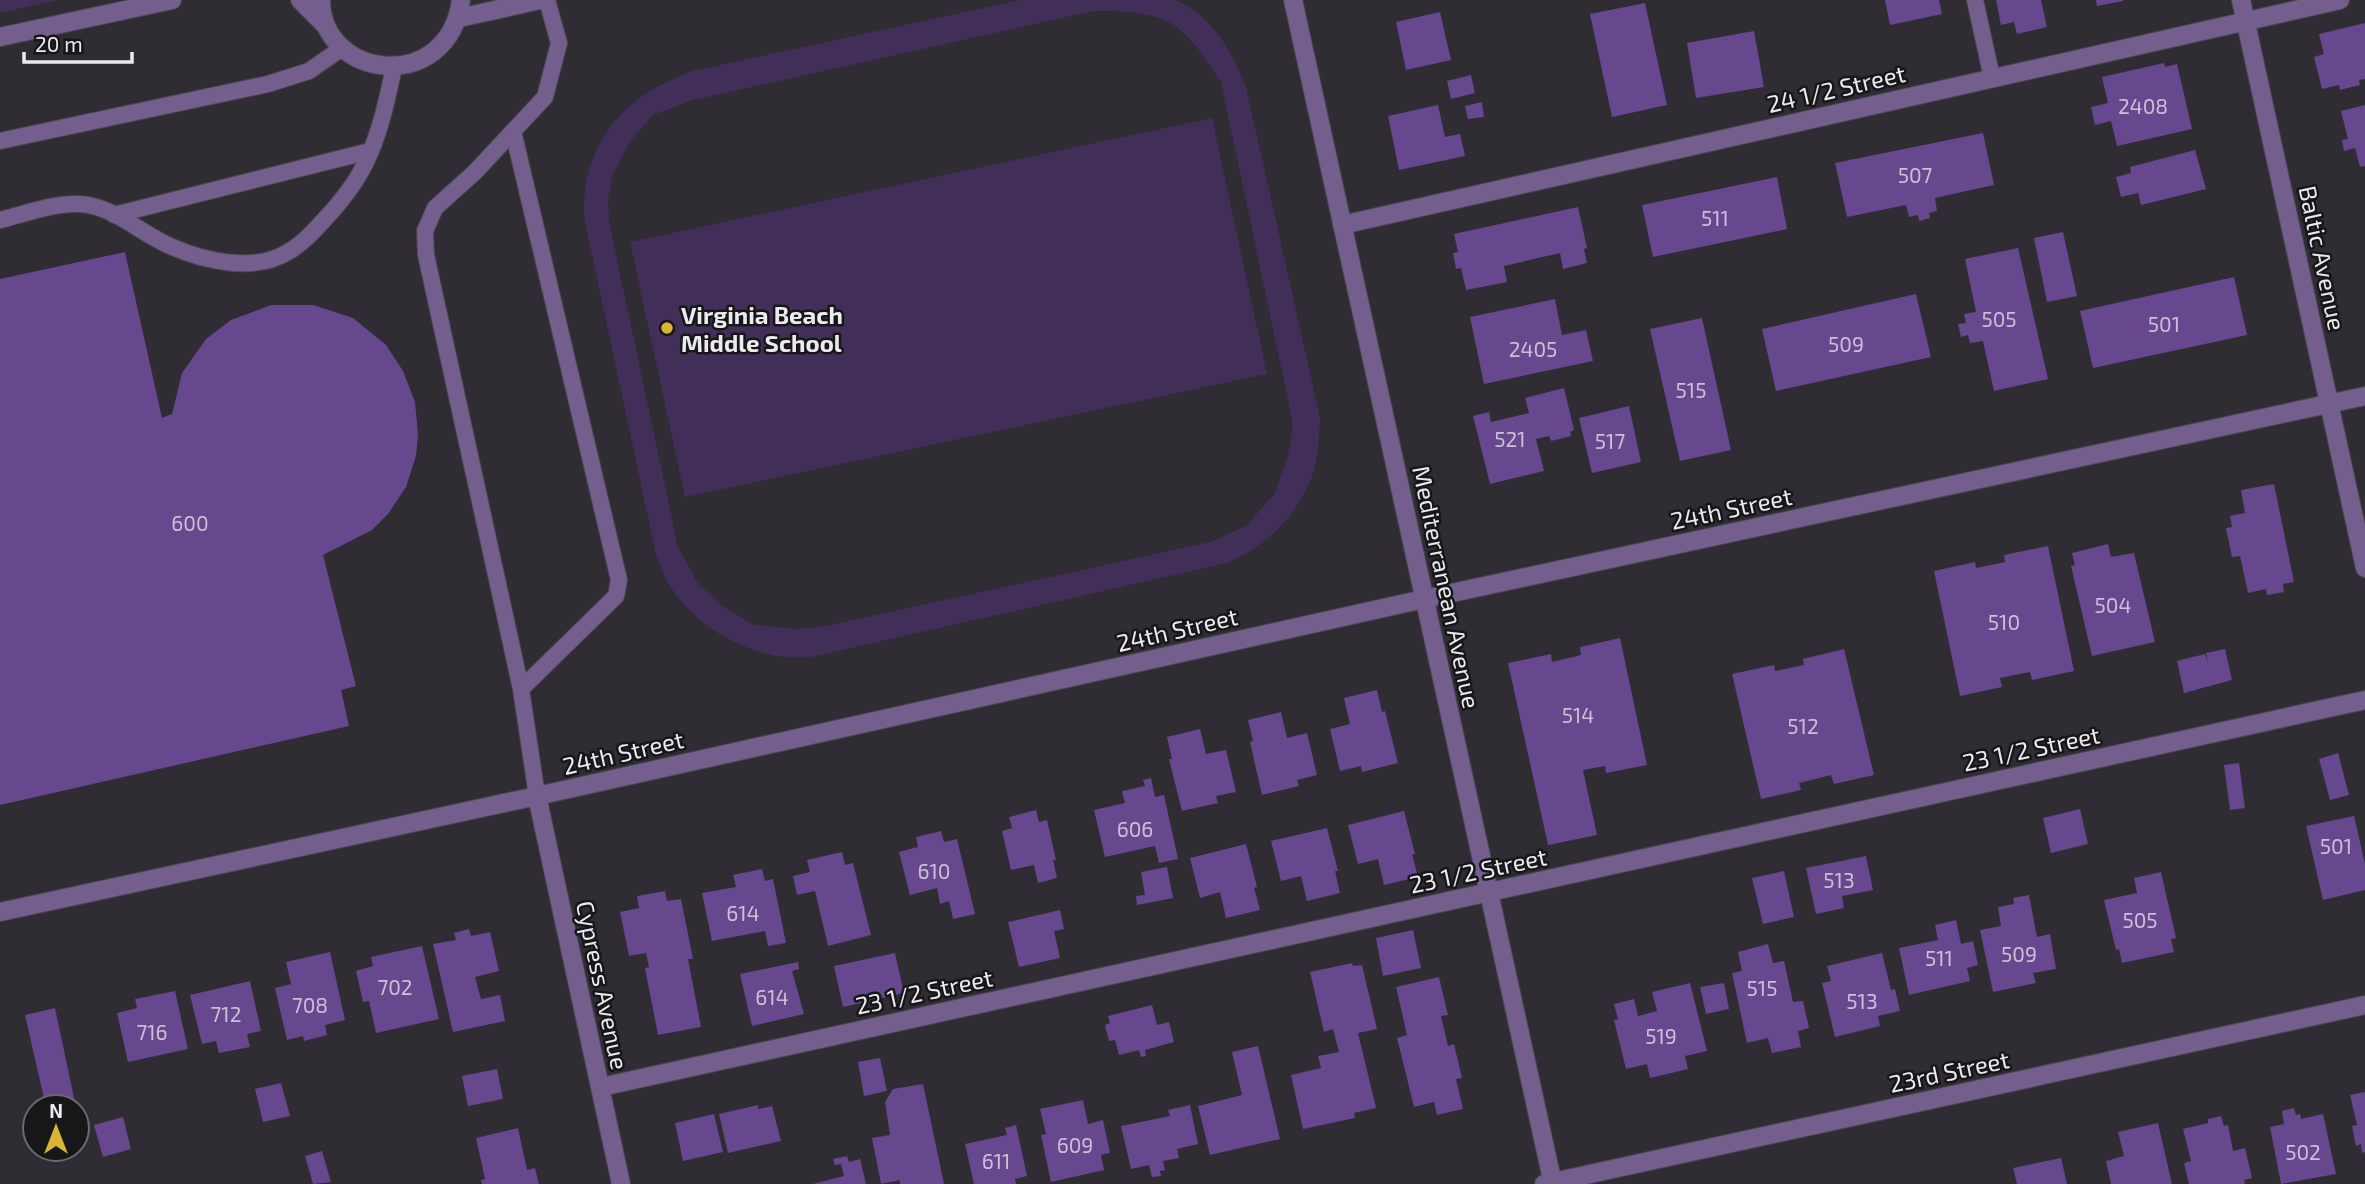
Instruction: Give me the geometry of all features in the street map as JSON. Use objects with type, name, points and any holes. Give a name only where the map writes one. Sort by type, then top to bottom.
[{"type":"street","points":[[0,37],[172,0]]},
{"type":"street","points":[[300,0],[342,48],[362,61],[394,67],[422,60],[442,46],[458,18],[461,0]]},
{"type":"street","points":[[321,0],[328,29]]},
{"type":"street","points":[[458,18],[540,0]]},
{"type":"street","name":"Mediterranean Avenue","points":[[1293,0],[1489,892],[1550,1183]]},
{"type":"street","name":"Baltic Avenue","points":[[2241,0],[2365,568]]},
{"type":"street","name":"24 1/2 Street","points":[[1342,225],[2340,0]]},
{"type":"street","name":"24th Street","points":[[0,912],[1424,599],[2365,396]]},
{"type":"street","name":"23 1/2 Street","points":[[601,1087],[2365,700]]},
{"type":"street","name":"Cypress Avenue","points":[[537,796],[621,1184]]},
{"type":"street","name":"23rd Street","points":[[1550,1183],[2365,1005]]},
{"type":"lane","points":[[537,796],[521,689],[426,256],[425,231],[435,208],[475,172],[545,97],[559,43],[547,0]]},
{"type":"lane","points":[[1975,0],[1992,78]]},
{"type":"lane","points":[[0,141],[268,83],[309,71],[342,48]]},
{"type":"lane","points":[[0,220],[78,204],[101,208],[169,246],[200,257],[229,263],[254,263],[287,254],[310,236],[336,208],[365,165],[383,115],[394,67]]},
{"type":"lane","points":[[513,131],[619,580],[615,596],[521,689]]},
{"type":"lane","points":[[114,215],[370,151]]},
{"type":"shaded area","points":[[0,0],[58,0],[0,13]]},
{"type":"shaded area","points":[[1020,0],[1175,0],[1200,15],[1227,47],[1246,87],[1320,418],[1314,469],[1302,497],[1286,521],[1265,541],[1227,563],[811,657],[777,656],[757,651],[714,631],[679,599],[665,577],[655,550],[584,212],[587,179],[594,157],[603,137],[616,120],[650,91],[693,71]],"holes":[[[1093,11],[1142,14],[1170,23],[1192,42],[1221,82],[1293,424],[1288,456],[1275,493],[1246,526],[1210,542],[821,627],[794,629],[752,624],[721,605],[697,582],[678,547],[609,222],[608,200],[612,177],[629,143],[653,115],[693,100]]]},
{"type":"shaded area","points":[[1212,118],[1267,374],[685,497],[630,242]]},
{"type":"building","points":[[1885,0],[1939,0],[1942,14],[1890,25]]},
{"type":"building","points":[[1996,0],[2041,0],[2047,27],[2017,34],[2014,22],[2001,25]]},
{"type":"building","points":[[2096,0],[2123,0],[2123,1],[2097,6]]},
{"type":"building","points":[[1645,3],[1667,105],[1612,117],[1590,14]]},
{"type":"building","points":[[1440,12],[1451,60],[1406,70],[1396,22]]},
{"type":"building","points":[[2365,23],[2365,79],[2359,80],[2360,85],[2340,90],[2339,85],[2322,89],[2314,57],[2324,54],[2319,34]]},
{"type":"building","points":[[1754,31],[1764,87],[1696,98],[1687,43]]},
{"type":"building","points":[[2164,63],[2165,67],[2177,64],[2192,129],[2117,146],[2111,121],[2095,125],[2091,107],[2108,103],[2102,77]]},
{"type":"building","points":[[1471,75],[1475,93],[1451,99],[1447,81]]},
{"type":"building","points":[[1482,102],[1484,117],[1468,119],[1465,106]]},
{"type":"building","points":[[1438,105],[1445,137],[1460,134],[1465,156],[1399,170],[1388,116]]},
{"type":"building","points":[[2365,105],[2365,166],[2360,167],[2355,148],[2344,151],[2342,140],[2348,139],[2341,111]]},
{"type":"building","points":[[1983,133],[1994,185],[1935,198],[1937,211],[1929,213],[1930,218],[1919,221],[1918,215],[1909,217],[1906,205],[1847,217],[1835,163]]},
{"type":"building","points":[[2195,150],[2206,189],[2141,205],[2138,193],[2121,197],[2116,177],[2131,173],[2130,167]]},
{"type":"building","points":[[1777,177],[1787,229],[1653,257],[1642,205]]},
{"type":"building","points":[[1578,207],[1587,248],[1584,249],[1587,263],[1563,269],[1560,253],[1504,266],[1507,282],[1466,290],[1461,268],[1456,269],[1453,253],[1458,252],[1454,234]]},
{"type":"building","points":[[2063,232],[2077,296],[2047,302],[2034,238]]},
{"type":"building","points":[[2018,248],[2048,379],[1994,391],[1983,341],[1970,343],[1968,335],[1961,337],[1958,324],[1966,323],[1964,314],[1976,312],[1965,259]]},
{"type":"building","points":[[125,252],[162,418],[172,414],[182,373],[206,339],[231,320],[271,305],[313,305],[353,318],[386,345],[403,371],[415,402],[418,434],[416,456],[406,487],[388,514],[372,530],[323,555],[356,686],[341,690],[349,726],[0,805],[0,279]]},
{"type":"building","points":[[2234,277],[2247,335],[2093,368],[2080,311]]},
{"type":"building","points":[[1916,294],[1931,357],[1776,391],[1762,329]]},
{"type":"building","points":[[1555,299],[1562,335],[1586,330],[1593,361],[1484,384],[1470,317]]},
{"type":"building","points":[[1702,318],[1731,450],[1680,461],[1650,329]]},
{"type":"building","points":[[1564,388],[1574,430],[1570,432],[1571,436],[1551,441],[1549,436],[1536,439],[1544,471],[1490,484],[1473,416],[1489,412],[1491,422],[1529,413],[1525,398]]},
{"type":"building","points":[[1629,406],[1641,462],[1592,473],[1579,418]]},
{"type":"building","points":[[2274,484],[2294,582],[2283,584],[2284,592],[2267,595],[2266,589],[2248,593],[2240,556],[2232,557],[2226,528],[2232,527],[2230,516],[2245,513],[2241,490]]},
{"type":"building","points":[[2108,544],[2111,557],[2134,553],[2155,642],[2092,656],[2071,566],[2075,565],[2072,553]]},
{"type":"building","points":[[2048,546],[2074,671],[2032,680],[2030,672],[2000,678],[2002,687],[1960,696],[1934,571],[1975,562],[1976,568],[2005,562],[2004,555]]},
{"type":"building","points":[[1620,638],[1647,765],[1606,773],[1605,766],[1583,770],[1597,835],[1548,845],[1508,663],[1551,654],[1552,662],[1581,655],[1580,647]]},
{"type":"building","points":[[1844,649],[1874,775],[1834,784],[1831,775],[1799,783],[1801,790],[1761,799],[1732,674],[1774,665],[1775,671],[1804,665],[1803,659]]},
{"type":"building","points":[[2225,649],[2232,680],[2184,693],[2177,661],[2205,654],[2208,663],[2206,653]]},
{"type":"building","points":[[1377,690],[1398,763],[1362,772],[1361,766],[1340,771],[1330,729],[1350,724],[1344,698]]},
{"type":"building","points":[[1281,712],[1287,738],[1307,733],[1317,775],[1297,780],[1299,786],[1262,795],[1248,720]]},
{"type":"building","points":[[1200,729],[1206,754],[1226,750],[1236,792],[1216,796],[1218,803],[1182,811],[1169,759],[1172,759],[1167,737]]},
{"type":"building","points":[[2338,753],[2349,795],[2330,800],[2319,759]]},
{"type":"building","points":[[2239,763],[2245,808],[2230,810],[2224,765]]},
{"type":"building","points":[[1151,778],[1155,797],[1164,795],[1178,859],[1159,863],[1155,846],[1105,857],[1094,810],[1125,803],[1122,791],[1145,786],[1143,780]]},
{"type":"building","points":[[2080,809],[2088,844],[2051,853],[2043,818]]},
{"type":"building","points":[[1036,810],[1039,822],[1047,820],[1057,878],[1038,883],[1034,865],[1011,870],[1002,831],[1012,828],[1009,817]]},
{"type":"building","points":[[1404,811],[1418,877],[1384,885],[1378,859],[1358,864],[1348,825]]},
{"type":"building","points":[[2354,816],[2365,864],[2365,890],[2323,900],[2306,826]]},
{"type":"building","points":[[1327,828],[1338,871],[1335,871],[1340,893],[1307,901],[1301,876],[1281,881],[1271,841]]},
{"type":"building","points":[[941,831],[944,842],[957,839],[975,914],[953,919],[949,901],[940,904],[937,888],[910,895],[899,852],[918,847],[916,837]]},
{"type":"building","points":[[1246,844],[1260,910],[1226,918],[1220,892],[1200,898],[1190,858]]},
{"type":"building","points":[[842,852],[845,865],[853,863],[871,935],[828,946],[815,891],[797,895],[793,876],[810,872],[807,860]]},
{"type":"building","points":[[1866,856],[1873,890],[1842,896],[1844,908],[1816,914],[1806,868]]},
{"type":"building","points":[[1167,867],[1173,898],[1137,905],[1136,896],[1145,895],[1141,872]]},
{"type":"building","points":[[762,869],[765,881],[773,879],[786,943],[768,946],[765,931],[712,941],[702,893],[736,887],[733,875]]},
{"type":"building","points":[[1784,871],[1794,917],[1763,924],[1752,878]]},
{"type":"building","points":[[2161,872],[2176,938],[2171,939],[2174,952],[2122,963],[2119,949],[2116,950],[2104,900],[2137,893],[2134,878]]},
{"type":"building","points":[[665,891],[667,901],[681,899],[693,959],[688,959],[701,1027],[658,1035],[645,968],[649,967],[646,953],[629,956],[620,912],[639,908],[637,896]]},
{"type":"building","points":[[2029,895],[2037,937],[2050,934],[2056,969],[2033,973],[2036,983],[1993,992],[1980,930],[2001,926],[1998,907],[2014,904],[2013,898]]},
{"type":"building","points":[[1060,910],[1064,929],[1054,931],[1060,958],[1019,967],[1008,922]]},
{"type":"building","points":[[1956,920],[1961,944],[1973,941],[1978,965],[1967,968],[1970,981],[1909,995],[1899,948],[1938,940],[1935,925]]},
{"type":"building","points":[[469,929],[471,936],[490,932],[499,971],[475,977],[481,999],[500,995],[505,1021],[453,1032],[433,944],[456,940],[454,933]]},
{"type":"building","points":[[1413,930],[1421,968],[1383,976],[1376,938]]},
{"type":"building","points":[[1768,944],[1773,963],[1784,961],[1793,1002],[1803,1001],[1809,1028],[1798,1031],[1801,1047],[1772,1053],[1768,1038],[1747,1043],[1732,973],[1742,971],[1738,952]]},
{"type":"building","points":[[422,946],[439,1019],[376,1033],[369,1001],[363,1002],[356,971],[373,966],[371,957]]},
{"type":"building","points":[[330,952],[345,1020],[325,1025],[327,1035],[304,1041],[303,1036],[287,1040],[275,988],[291,984],[286,962]]},
{"type":"building","points":[[895,953],[904,993],[843,1007],[834,966]]},
{"type":"building","points":[[1882,953],[1891,990],[1895,989],[1900,1011],[1878,1016],[1880,1026],[1835,1037],[1822,983],[1831,981],[1827,966]]},
{"type":"building","points":[[798,962],[799,969],[792,971],[804,1014],[752,1026],[740,974]]},
{"type":"building","points":[[1352,963],[1353,966],[1362,965],[1377,1029],[1358,1033],[1376,1108],[1354,1113],[1355,1118],[1303,1129],[1291,1075],[1321,1068],[1318,1056],[1339,1052],[1333,1029],[1324,1032],[1310,972]]},
{"type":"building","points":[[1439,977],[1448,1015],[1441,1016],[1448,1046],[1454,1044],[1462,1078],[1456,1079],[1463,1109],[1437,1115],[1434,1102],[1414,1107],[1397,1038],[1407,1035],[1396,987]]},
{"type":"building","points":[[250,981],[261,1031],[247,1034],[250,1047],[219,1053],[216,1041],[202,1044],[190,995]]},
{"type":"building","points":[[1690,983],[1707,1051],[1685,1056],[1688,1069],[1650,1078],[1647,1064],[1626,1069],[1614,1020],[1618,1019],[1614,1004],[1634,999],[1638,1016],[1657,1011],[1652,992]]},
{"type":"building","points":[[1724,983],[1729,1009],[1706,1014],[1700,987]]},
{"type":"building","points":[[175,991],[188,1049],[128,1062],[117,1013],[137,1008],[135,999]]},
{"type":"building","points":[[1152,1005],[1157,1025],[1169,1022],[1174,1042],[1145,1050],[1146,1056],[1141,1057],[1139,1050],[1119,1055],[1115,1040],[1109,1041],[1105,1025],[1110,1023],[1108,1016]]},
{"type":"building","points":[[55,1008],[73,1093],[43,1093],[25,1015]]},
{"type":"building","points":[[1258,1046],[1280,1139],[1210,1155],[1198,1106],[1242,1095],[1232,1052]]},
{"type":"building","points":[[880,1058],[887,1091],[864,1096],[858,1062]]},
{"type":"building","points":[[497,1069],[503,1099],[468,1106],[462,1076]]},
{"type":"building","points":[[281,1083],[290,1116],[263,1122],[255,1089]]},
{"type":"building","points":[[923,1084],[944,1184],[900,1184],[900,1180],[881,1184],[872,1138],[890,1135],[885,1102],[893,1089]]},
{"type":"building","points":[[2365,1092],[2365,1152],[2362,1153],[2361,1144],[2356,1146],[2352,1126],[2357,1125],[2350,1095]]},
{"type":"building","points":[[1083,1100],[1088,1124],[1103,1120],[1110,1153],[1101,1155],[1104,1170],[1051,1182],[1041,1135],[1046,1134],[1040,1109]]},
{"type":"building","points":[[758,1105],[758,1109],[772,1106],[781,1141],[728,1153],[719,1114]]},
{"type":"building","points":[[1190,1105],[1198,1144],[1177,1149],[1179,1158],[1163,1161],[1165,1170],[1160,1171],[1161,1176],[1152,1177],[1149,1165],[1131,1169],[1121,1126],[1170,1116],[1168,1110]]},
{"type":"building","points":[[2294,1108],[2301,1119],[2323,1114],[2336,1174],[2281,1184],[2270,1127],[2284,1124],[2282,1111]]},
{"type":"building","points":[[714,1114],[723,1152],[683,1161],[675,1123]]},
{"type":"building","points":[[2221,1116],[2224,1126],[2228,1125],[2233,1151],[2245,1148],[2252,1178],[2244,1180],[2245,1184],[2189,1184],[2184,1163],[2191,1161],[2183,1129],[2208,1123],[2208,1119]]},
{"type":"building","points":[[123,1117],[131,1149],[103,1157],[94,1125]]},
{"type":"building","points":[[2158,1123],[2172,1184],[2111,1184],[2106,1161],[2124,1156],[2118,1132]]},
{"type":"building","points":[[1016,1125],[1027,1176],[1015,1179],[1016,1184],[974,1184],[965,1144],[1007,1135],[1005,1128]]},
{"type":"building","points":[[518,1128],[527,1170],[535,1168],[539,1184],[482,1184],[481,1180],[485,1179],[476,1138]]},
{"type":"building","points":[[322,1151],[331,1182],[313,1184],[305,1156]]},
{"type":"building","points":[[847,1156],[849,1162],[860,1159],[866,1184],[813,1184],[844,1176],[841,1164],[835,1165],[833,1159]]},
{"type":"building","points":[[2061,1158],[2067,1184],[2017,1184],[2013,1168]]},
{"type":"place","name":"Virginia Beach Middle School","points":[[667,328]]}]
